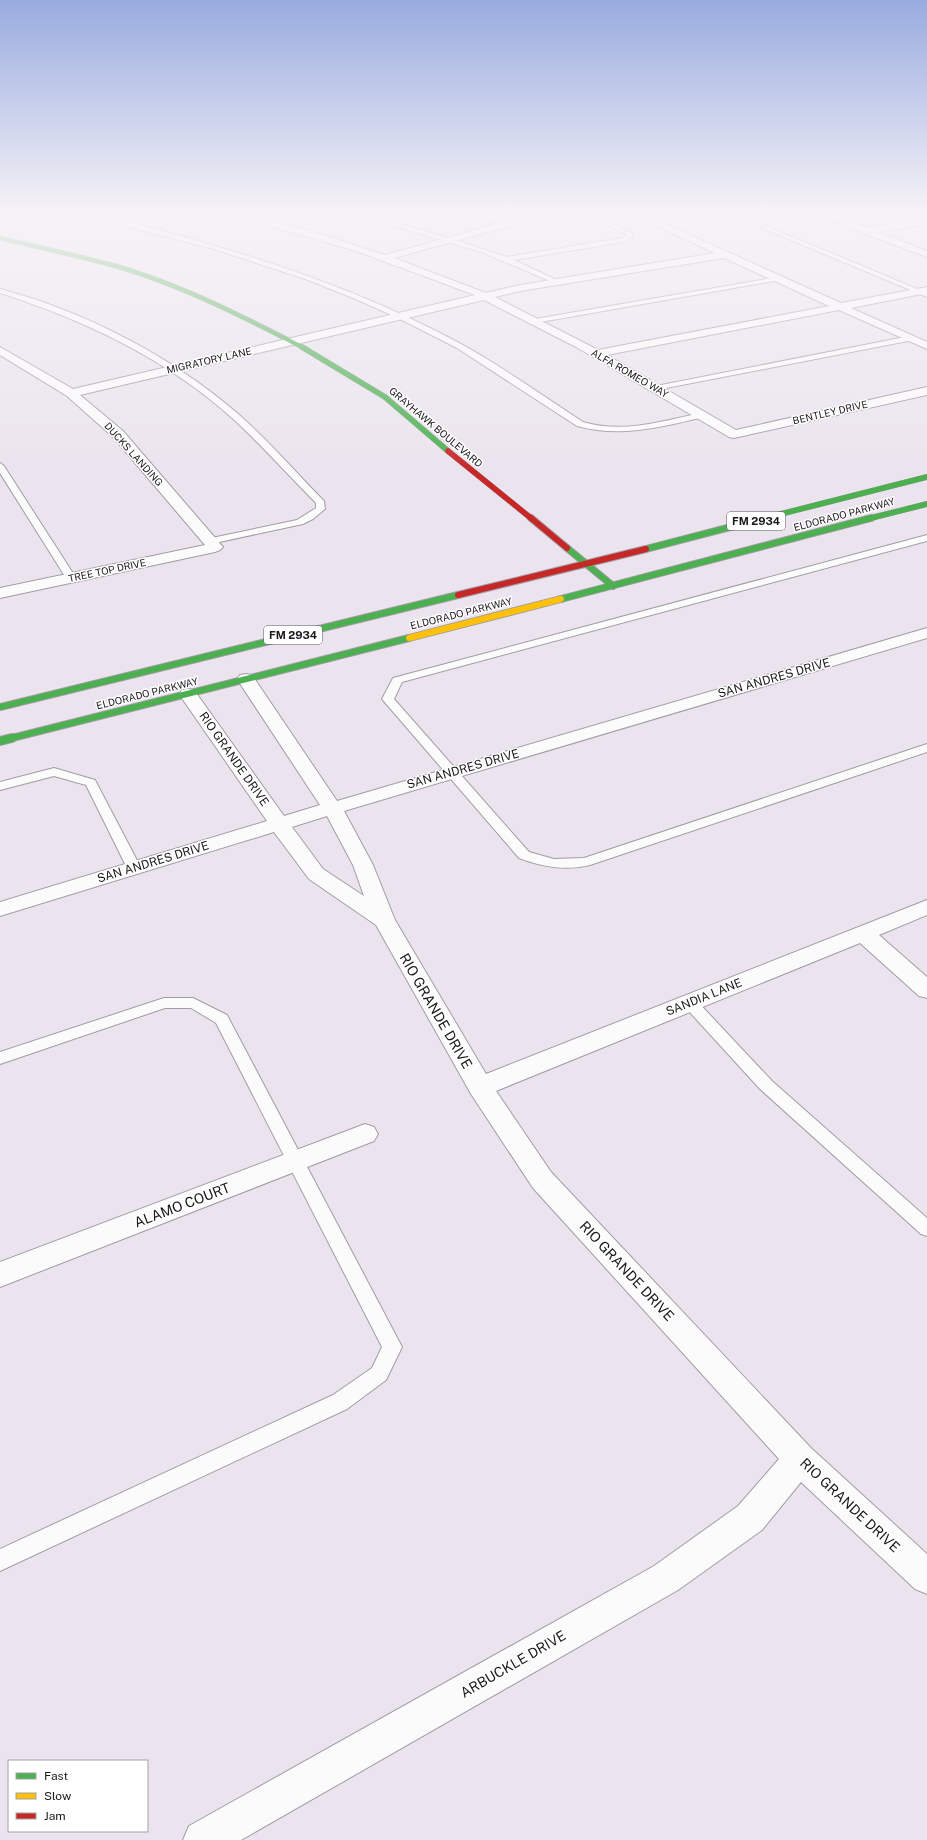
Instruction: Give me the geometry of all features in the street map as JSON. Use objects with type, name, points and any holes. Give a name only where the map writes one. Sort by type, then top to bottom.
[{"type":"main road","name":"GRAYHAWK BOULEVARD","points":[[202,299],[292,341],[385,397],[452,455],[613,586]]},
{"type":"main road","name":"ELDORADO PARKWAY","points":[[0,707],[586,564],[927,477]]},
{"type":"main road","name":"ELDORADO PARKWAY","points":[[0,741],[613,586],[927,504]]},
{"type":"street","name":"MIGRATORY LANE","points":[[71,393],[473,299]]},
{"type":"street","name":"ALFA ROMEO WAY","points":[[491,299],[598,353],[734,434]]},
{"type":"street","points":[[821,299],[927,346]]},
{"type":"street","points":[[598,353],[886,299]]},
{"type":"street","name":"DUCKS LANDING","points":[[0,350],[71,393],[118,434],[212,544]]},
{"type":"street","name":"BENTLEY DRIVE","points":[[734,434],[927,391]]},
{"type":"street","name":"TREE TOP DRIVE","points":[[0,593],[71,578],[212,544]]},
{"type":"street","name":"SAN ANDRES DRIVE","points":[[0,909],[332,808],[927,632]]},
{"type":"street","name":"RIO GRANDE DRIVE","points":[[246,679],[332,808],[362,865],[384,920],[480,1087],[542,1180],[800,1459],[927,1577]]},
{"type":"street","name":"RIO GRANDE DRIVE","points":[[188,694],[316,874],[384,920]]},
{"type":"street","name":"SANDIA LANE","points":[[480,1087],[927,907]]},
{"type":"street","points":[[863,933],[927,990]]},
{"type":"street","name":"ALAMO COURT","points":[[0,1275],[365,1134]]},
{"type":"street","name":"ARBUCKLE DRIVE","points":[[204,1840],[666,1578],[750,1518],[800,1459]]},
{"type":"lane","points":[[25,299],[41,304],[117,336],[174,369],[234,415],[321,502],[320,509],[310,517],[300,522],[212,544]]},
{"type":"lane","points":[[359,299],[400,316],[485,362],[580,424],[589,427],[614,430],[633,428],[701,415]]},
{"type":"lane","points":[[535,321],[663,299]]},
{"type":"lane","points":[[656,388],[910,338]]},
{"type":"lane","points":[[0,466],[71,578]]},
{"type":"lane","points":[[927,538],[397,680],[388,699],[524,855],[538,862],[562,865],[585,862],[927,748]]},
{"type":"lane","points":[[0,786],[54,772],[91,783],[134,868]]},
{"type":"lane","points":[[0,1058],[164,1003],[193,1003],[222,1019],[392,1347],[379,1374],[340,1402],[0,1560]]},
{"type":"lane","points":[[690,1003],[766,1085],[927,1229]]},
{"type":"traffic: fast","points":[[201,299],[254,322],[304,348],[385,397],[448,451]]},
{"type":"traffic: fast","points":[[646,549],[927,477]]},
{"type":"traffic: fast","points":[[561,599],[927,504]]},
{"type":"traffic: fast","points":[[567,548],[613,586]]},
{"type":"traffic: fast","points":[[0,707],[458,595]]},
{"type":"traffic: fast","points":[[0,741],[409,638]]},
{"type":"traffic: slow","points":[[409,638],[561,599]]},
{"type":"traffic: jam","points":[[448,451],[567,548]]},
{"type":"traffic: jam","points":[[458,595],[646,549]]}]
